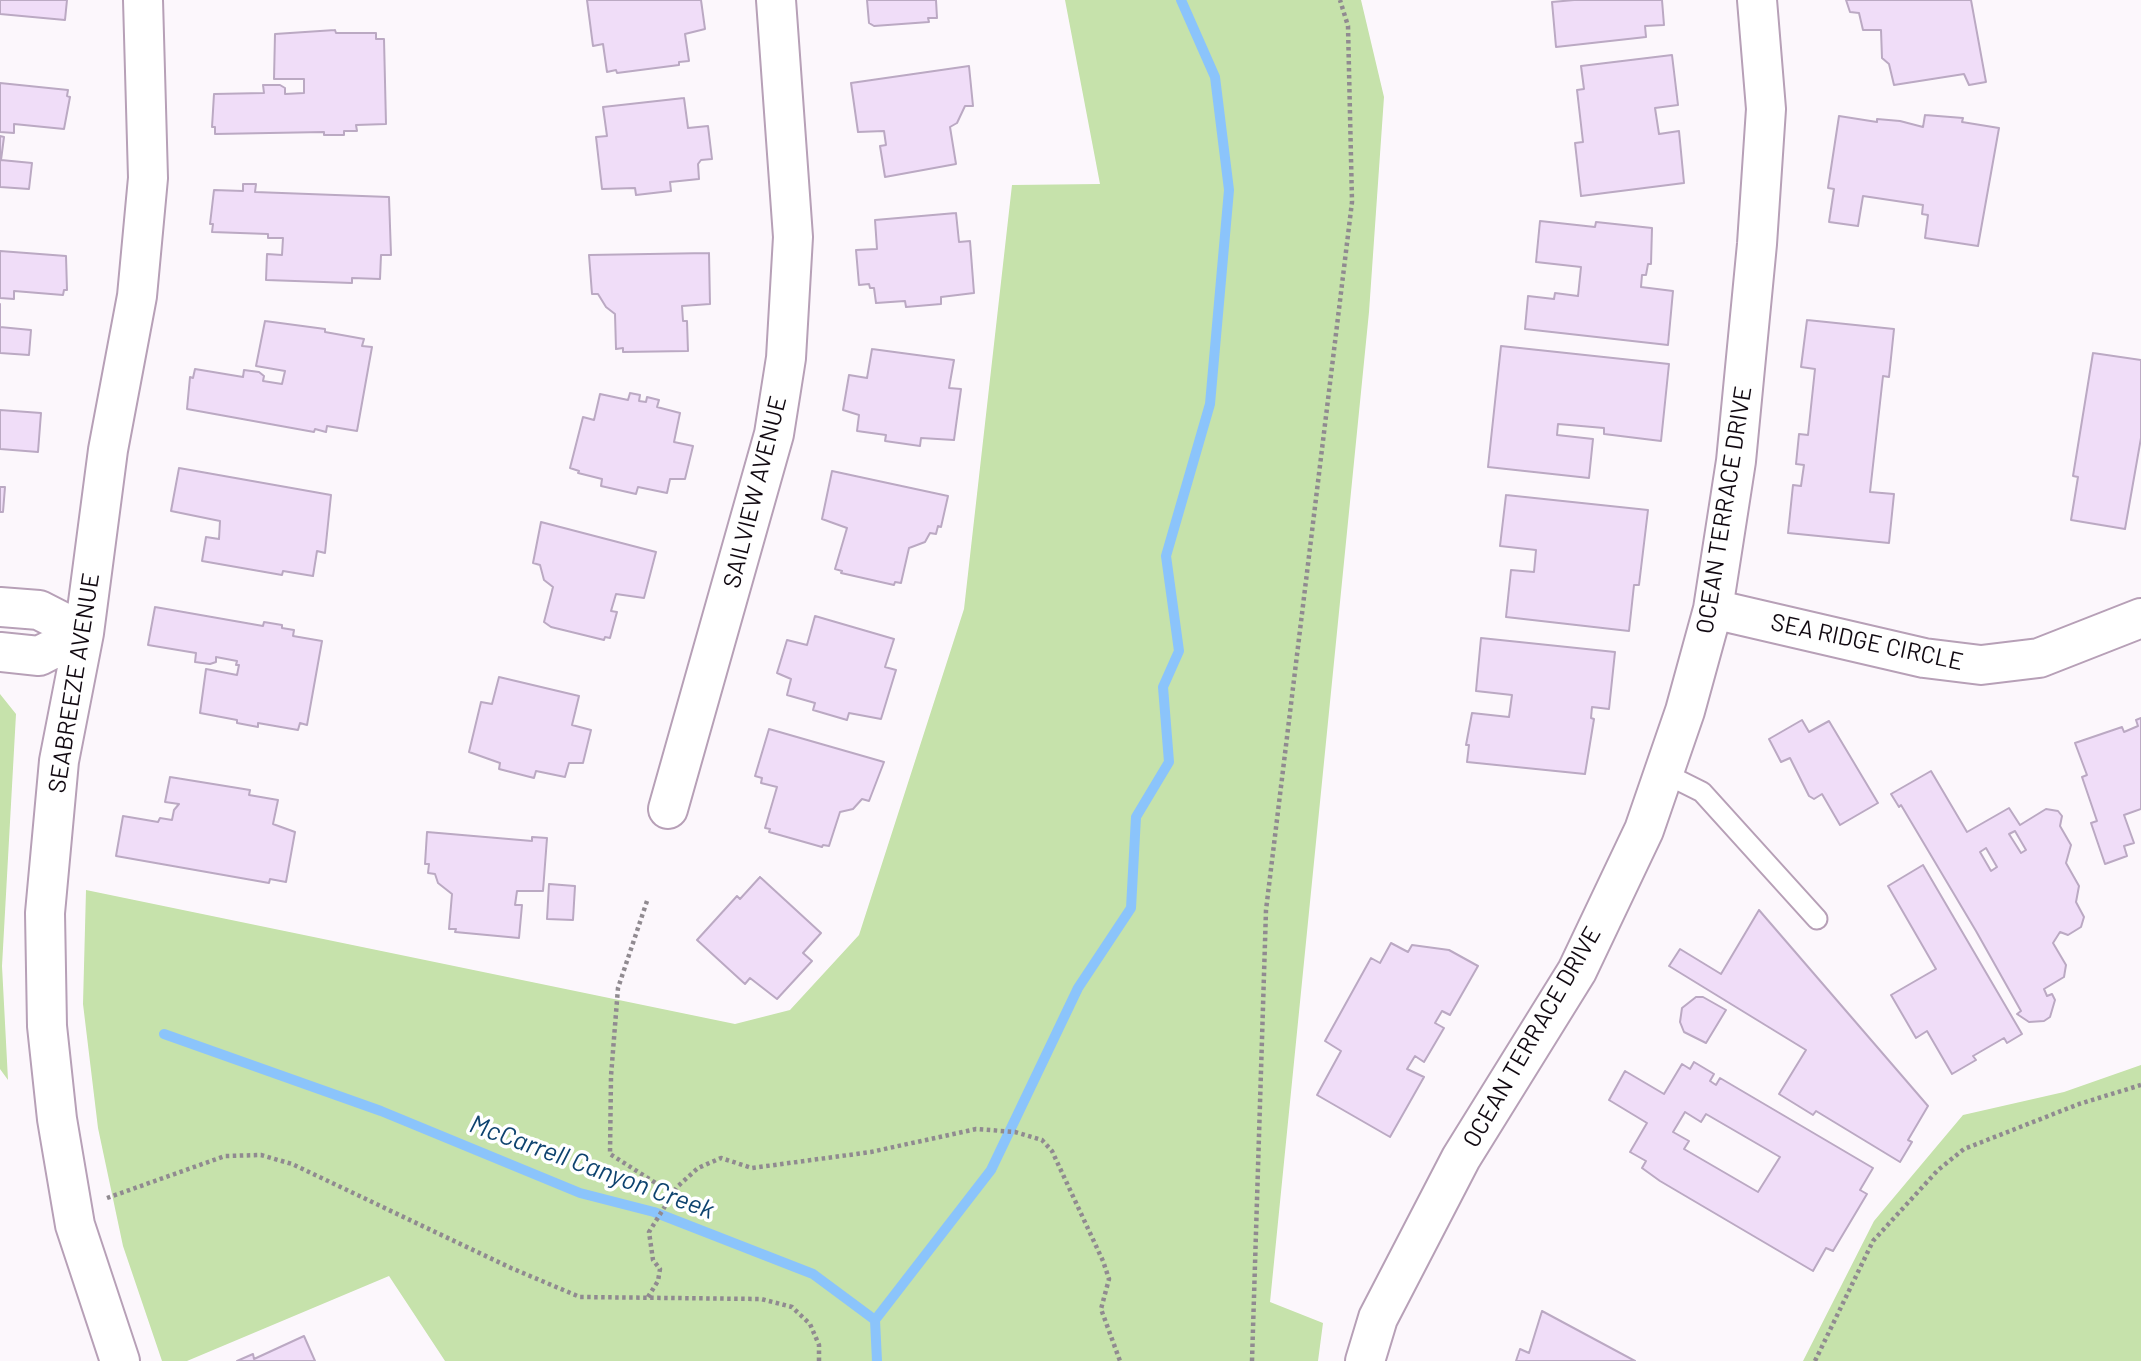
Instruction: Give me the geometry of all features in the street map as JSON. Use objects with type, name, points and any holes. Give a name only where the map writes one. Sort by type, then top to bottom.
[{"type":"street","name":"SEABREEZE AVENUE","points":[[120,1361],[75,1225],[57,1119],[47,1026],[45,913],[59,761],[84,633],[108,450],[137,296],[148,178],[143,0]]},
{"type":"street","name":"SAILVIEW AVENUE","points":[[668,808],[774,435],[786,358],[793,237],[776,0]]},
{"type":"street","name":"OCEAN TERRACE DRIVE","points":[[1365,1361],[1378,1318],[1461,1158],[1577,971],[1644,830],[1685,711],[1713,609],[1736,461],[1757,244],[1766,109],[1757,0]]},
{"type":"street","points":[[0,607],[39,610],[84,633]]},
{"type":"street","name":"SEA RIDGE CIRCLE","points":[[1713,609],[1924,658],[1981,665],[2039,659],[2141,618]]},
{"type":"street","points":[[0,652],[39,656],[84,633]]},
{"type":"lane","points":[[1664,773],[1702,792],[1816,919]]},
{"type":"path","points":[[1252,1361],[1266,910],[1352,202],[1348,26],[1340,0]]},
{"type":"path","points":[[647,901],[618,988],[611,1076],[610,1154],[673,1194]]},
{"type":"path","points":[[1815,1361],[1873,1241],[1938,1170],[1964,1149],[2079,1104],[2141,1085]]},
{"type":"path","points":[[648,1298],[658,1281],[660,1269],[653,1259],[649,1232],[673,1194],[698,1168],[721,1158],[752,1168],[872,1152],[976,1129],[1015,1132],[1041,1140],[1052,1151],[1103,1261],[1109,1279],[1101,1309],[1120,1361]]},
{"type":"path","points":[[106,1198],[225,1156],[261,1155],[292,1164],[511,1268],[580,1297],[761,1299],[792,1307],[810,1324],[819,1345],[819,1361]]},
{"type":"green space","points":[[1065,0],[1361,0],[1384,97],[1369,312],[1270,1302],[1323,1323],[1318,1361],[445,1361],[389,1276],[187,1361],[162,1361],[123,1246],[98,1128],[83,1004],[86,890],[735,1024],[790,1010],[859,935],[964,609],[1012,185],[1100,184]]},
{"type":"green space","points":[[0,694],[16,714],[2,966],[8,1080],[0,1069]]},
{"type":"green space","points":[[2141,1065],[2141,1361],[1803,1361],[1874,1221],[1963,1115],[2064,1092]]},
{"type":"building","points":[[0,0],[67,0],[65,20],[0,14]]},
{"type":"building","points":[[587,0],[701,0],[705,29],[685,34],[689,61],[679,62],[679,65],[607,72],[603,44],[593,46]]},
{"type":"building","points":[[867,0],[936,0],[937,18],[928,18],[929,22],[874,26],[869,23]]},
{"type":"building","points":[[1662,0],[1664,25],[1645,26],[1646,37],[1556,47],[1552,2]]},
{"type":"building","points":[[1846,0],[1971,0],[1986,82],[1969,85],[1964,74],[1894,85],[1889,64],[1882,58],[1881,30],[1863,30],[1859,13],[1850,12]]},
{"type":"building","points":[[335,30],[336,33],[376,33],[376,39],[384,39],[386,124],[356,125],[357,131],[344,131],[344,135],[324,135],[324,132],[215,134],[215,127],[212,127],[214,94],[264,93],[263,85],[280,85],[285,88],[285,94],[304,93],[304,79],[274,79],[275,34]]},
{"type":"building","points":[[1672,55],[1678,105],[1655,108],[1659,134],[1679,131],[1684,183],[1581,196],[1575,143],[1583,142],[1577,90],[1584,89],[1581,66]]},
{"type":"building","points":[[969,66],[973,106],[965,106],[957,123],[950,127],[956,164],[885,177],[880,146],[886,145],[884,131],[858,132],[851,83]]},
{"type":"building","points":[[0,83],[68,90],[67,96],[70,97],[64,129],[14,124],[14,133],[0,132]]},
{"type":"building","points":[[684,98],[688,128],[708,126],[712,159],[701,160],[698,164],[699,179],[670,182],[671,191],[636,195],[635,188],[602,189],[596,137],[607,136],[603,107]]},
{"type":"building","points":[[1925,115],[1963,118],[1962,122],[1999,128],[1978,246],[1925,238],[1928,215],[1922,214],[1923,205],[1863,196],[1858,226],[1829,222],[1834,189],[1828,188],[1839,116],[1877,122],[1877,119],[1900,121],[1923,127]]},
{"type":"building","points":[[0,136],[4,137],[1,160],[32,163],[29,189],[0,187]]},
{"type":"building","points":[[243,184],[256,184],[255,192],[389,197],[391,255],[381,255],[380,279],[352,278],[352,283],[266,280],[267,254],[282,255],[283,238],[268,238],[268,234],[212,232],[213,224],[210,224],[214,190],[243,191]]},
{"type":"building","points":[[956,213],[959,242],[970,241],[974,293],[941,297],[941,304],[906,307],[905,301],[876,303],[874,288],[870,288],[869,284],[859,285],[856,250],[877,249],[875,220]]},
{"type":"building","points":[[1540,221],[1595,227],[1596,222],[1652,228],[1651,264],[1648,264],[1646,275],[1642,275],[1641,287],[1673,291],[1668,345],[1525,329],[1528,296],[1554,299],[1555,293],[1578,296],[1581,267],[1536,262]]},
{"type":"building","points":[[0,251],[66,256],[67,290],[64,290],[63,295],[14,291],[14,299],[0,298]]},
{"type":"building","points":[[709,253],[710,304],[682,306],[683,321],[687,321],[688,351],[623,352],[623,348],[616,349],[615,314],[606,307],[598,294],[592,294],[589,255]]},
{"type":"building","points":[[1807,320],[1894,329],[1889,377],[1883,376],[1870,492],[1894,494],[1889,543],[1788,533],[1793,485],[1801,486],[1804,465],[1796,464],[1799,434],[1808,435],[1815,369],[1801,367]]},
{"type":"building","points":[[265,321],[325,329],[325,332],[364,339],[362,346],[372,347],[357,431],[327,426],[326,432],[315,429],[314,432],[187,409],[190,377],[193,378],[195,369],[243,377],[244,370],[259,372],[264,376],[263,381],[282,384],[285,371],[256,366]]},
{"type":"building","points":[[0,327],[31,330],[29,355],[0,353]]},
{"type":"building","points":[[1501,346],[1669,364],[1661,441],[1604,434],[1604,428],[1558,424],[1557,435],[1593,439],[1589,478],[1488,467]]},
{"type":"building","points":[[872,349],[954,360],[949,388],[961,389],[954,440],[921,438],[920,446],[885,441],[886,435],[857,431],[859,415],[843,410],[849,375],[867,378]]},
{"type":"building","points":[[2093,353],[2141,360],[2141,438],[2125,529],[2071,520],[2078,477],[2073,476]]},
{"type":"building","points":[[630,393],[640,395],[639,401],[646,402],[647,397],[659,400],[657,407],[680,413],[674,442],[693,446],[685,479],[670,479],[667,493],[638,487],[636,494],[601,486],[602,479],[578,473],[579,471],[570,468],[583,417],[594,420],[600,394],[628,400]]},
{"type":"building","points":[[0,410],[41,413],[38,452],[0,449]]},
{"type":"building","points":[[179,468],[331,495],[325,553],[317,551],[313,576],[283,571],[282,575],[202,561],[206,537],[219,539],[220,521],[171,511]]},
{"type":"building","points":[[832,471],[948,496],[941,527],[938,526],[936,534],[930,533],[925,542],[909,548],[901,583],[895,582],[894,585],[841,573],[842,571],[835,569],[847,528],[822,519]]},
{"type":"building","points":[[0,487],[5,487],[3,512],[0,512]]},
{"type":"building","points":[[1506,495],[1648,510],[1639,585],[1634,585],[1629,631],[1506,617],[1511,570],[1534,572],[1536,550],[1500,546]]},
{"type":"building","points":[[541,522],[656,552],[644,598],[616,594],[611,611],[617,612],[610,638],[605,637],[604,640],[551,627],[544,622],[553,587],[544,580],[540,565],[533,563]]},
{"type":"building","points":[[155,607],[263,626],[264,622],[282,625],[282,628],[294,630],[293,636],[322,641],[307,725],[300,723],[298,730],[258,723],[258,727],[200,713],[206,669],[237,675],[239,665],[236,665],[237,661],[216,657],[216,662],[210,664],[195,662],[196,653],[148,645]]},
{"type":"building","points":[[815,616],[894,639],[885,667],[896,670],[881,719],[849,713],[847,720],[813,710],[815,703],[787,695],[791,679],[777,673],[787,640],[807,645]]},
{"type":"building","points":[[1481,638],[1615,652],[1609,709],[1592,707],[1591,718],[1594,719],[1585,774],[1467,762],[1469,745],[1466,745],[1472,713],[1509,717],[1512,695],[1476,691]]},
{"type":"building","points":[[499,677],[579,696],[572,725],[591,730],[583,763],[569,763],[565,777],[536,771],[534,778],[499,769],[500,763],[469,752],[481,702],[492,704]]},
{"type":"building","points":[[2141,718],[2141,809],[2124,815],[2134,843],[2124,846],[2127,856],[2105,864],[2091,823],[2097,821],[2082,777],[2087,775],[2075,743],[2122,727],[2124,732],[2138,726],[2136,720]]},
{"type":"building","points":[[1802,720],[1809,732],[1829,721],[1878,803],[1840,825],[1822,794],[1814,799],[1809,796],[1790,758],[1781,762],[1769,739]]},
{"type":"building","points":[[769,729],[884,762],[869,801],[862,799],[853,809],[840,812],[829,846],[822,847],[769,832],[770,829],[765,828],[777,787],[761,783],[762,778],[755,776]]},
{"type":"building","points":[[1931,771],[1967,832],[2009,808],[2020,825],[2046,809],[2058,811],[2062,816],[2060,826],[2071,845],[2066,863],[2079,886],[2076,902],[2084,917],[2081,927],[2068,935],[2060,932],[2053,943],[2066,965],[2064,977],[2044,989],[2047,996],[2052,994],[2055,1000],[2050,1017],[2044,1021],[2029,1022],[2017,1014],[2021,1011],[1976,931],[1901,805],[1899,807],[1891,794]],"holes":[[[2015,831],[2026,850],[2021,853],[2009,834]],[[1986,848],[1997,867],[1991,871],[1980,852]]]},
{"type":"building","points":[[170,777],[250,790],[249,795],[278,800],[273,824],[295,832],[286,882],[270,879],[269,883],[116,856],[123,816],[158,822],[160,818],[172,820],[174,810],[179,804],[165,802]]},
{"type":"building","points":[[427,832],[532,841],[532,837],[547,838],[543,891],[517,891],[515,905],[522,905],[519,938],[455,932],[456,929],[449,929],[452,894],[438,883],[435,874],[428,873],[429,864],[425,864]]},
{"type":"building","points":[[1923,865],[2022,1034],[2007,1043],[2004,1038],[1973,1056],[1976,1060],[1952,1074],[1927,1031],[1916,1038],[1891,995],[1936,969],[1888,886]]},
{"type":"building","points":[[760,877],[821,933],[803,953],[812,961],[777,999],[750,978],[745,984],[697,940],[737,896],[740,899]]},
{"type":"building","points":[[549,884],[575,886],[573,920],[547,919]]},
{"type":"building","points":[[1759,910],[1928,1106],[1908,1140],[1912,1142],[1900,1162],[1816,1111],[1813,1115],[1779,1094],[1806,1050],[1669,966],[1680,949],[1721,974]]},
{"type":"building","points":[[1391,943],[1408,952],[1412,945],[1449,950],[1478,966],[1450,1015],[1442,1011],[1435,1023],[1444,1028],[1424,1062],[1415,1056],[1407,1069],[1424,1077],[1390,1137],[1317,1095],[1341,1051],[1325,1041],[1371,958],[1380,963]]},
{"type":"building","points":[[1696,997],[1703,997],[1726,1010],[1706,1043],[1684,1032],[1680,1022],[1682,1008]]},
{"type":"building","points":[[1694,1062],[1714,1074],[1710,1081],[1716,1085],[1720,1078],[1873,1168],[1860,1190],[1867,1194],[1833,1251],[1826,1248],[1813,1271],[1660,1181],[1642,1168],[1646,1161],[1630,1152],[1647,1123],[1609,1100],[1625,1071],[1664,1094],[1682,1064],[1690,1069]],"holes":[[[1685,1112],[1701,1122],[1706,1114],[1780,1157],[1758,1192],[1684,1149],[1689,1141],[1673,1132]]]},
{"type":"building","points":[[1542,1311],[1635,1361],[1516,1361],[1520,1349],[1529,1353]]},
{"type":"building","points":[[304,1336],[315,1361],[237,1361],[253,1354],[254,1359]]},
{"type":"waterway","points":[[875,1320],[991,1170],[1078,988],[1131,908],[1136,817],[1169,762],[1163,687],[1179,651],[1166,556],[1210,404],[1229,190],[1215,77],[1181,0]]},
{"type":"waterway","name":"McCarrell Canyon Creek","points":[[164,1034],[381,1111],[580,1193],[654,1212],[813,1274],[875,1320],[877,1361]]}]
